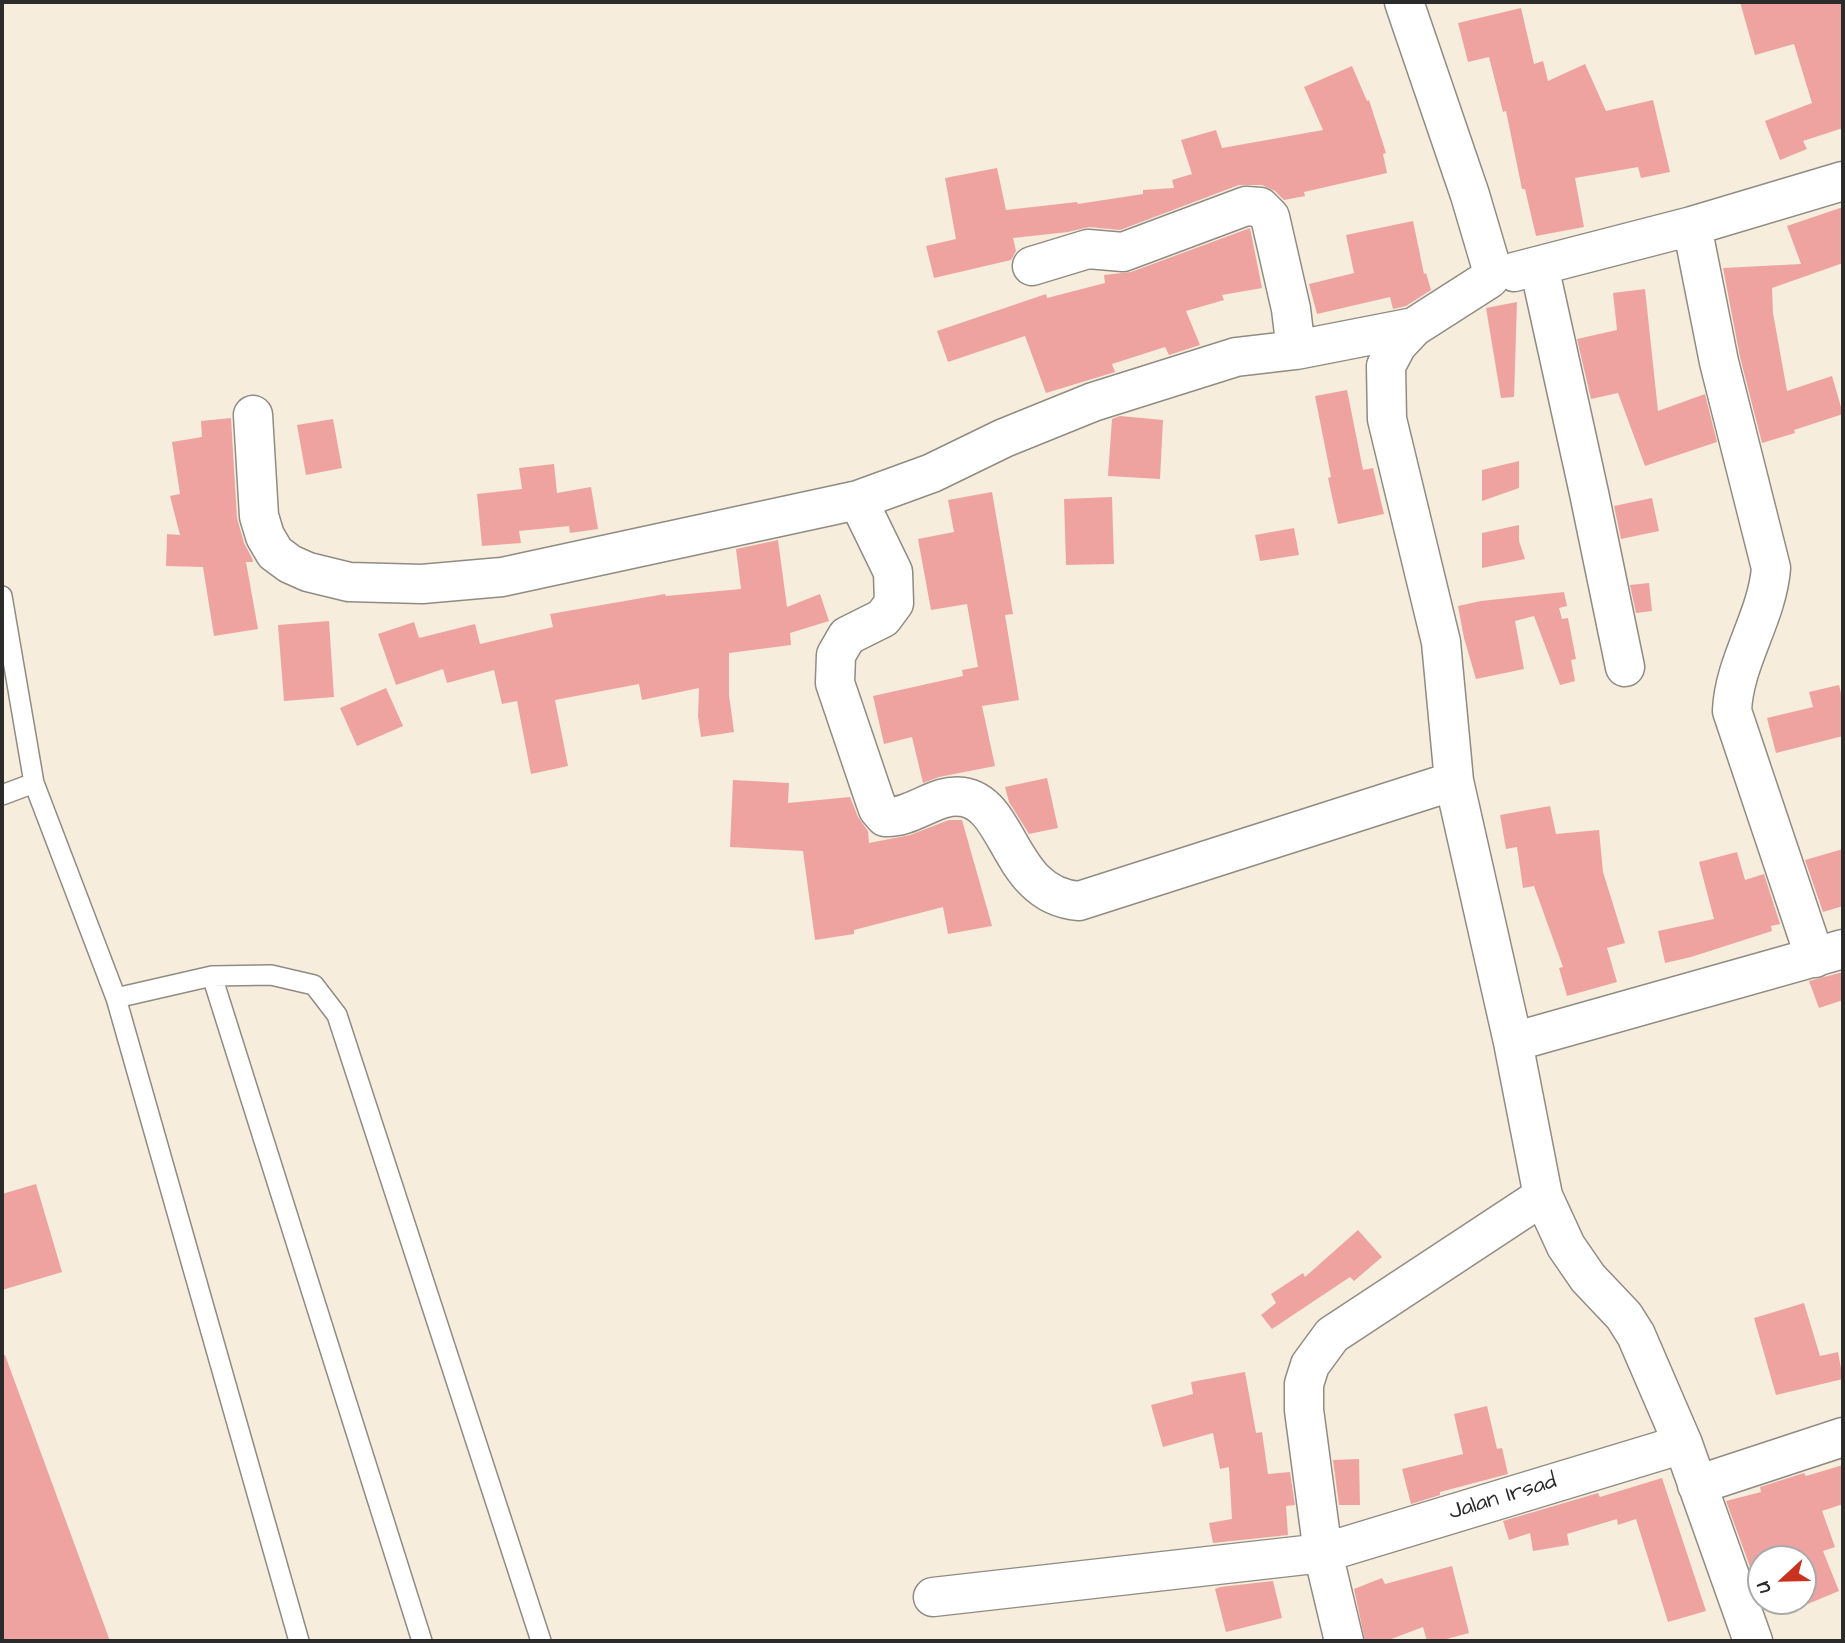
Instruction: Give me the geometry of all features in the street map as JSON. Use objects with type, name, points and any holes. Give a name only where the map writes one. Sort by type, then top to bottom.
[{"type":"street","points":[[1404,2],[1470,195],[1491,265],[1489,279]]},
{"type":"street","points":[[1753,1641],[1683,1444],[1636,1335],[1624,1316],[1588,1278],[1566,1246],[1543,1196],[1513,1042],[1454,781],[1441,642],[1387,419],[1386,366],[1397,345],[1414,327],[1489,279],[1692,226],[1843,181]]},
{"type":"street","points":[[1032,266],[1088,249],[1123,252],[1246,206],[1260,207],[1270,217],[1291,309],[1296,350]]},
{"type":"street","points":[[1513,1042],[1829,954],[1732,711],[1734,685],[1768,589],[1771,568],[1719,362],[1692,226]]},
{"type":"street","points":[[1539,266],[1625,667]]},
{"type":"street","points":[[253,415],[259,516],[265,536],[275,553],[307,572],[349,582],[422,584],[502,577],[858,500],[932,473],[1004,438],[1093,402],[1236,357],[1296,350],[1414,327]]},
{"type":"street","points":[[858,500],[893,572],[894,603],[883,618],[847,636],[836,655],[835,683],[878,809],[885,817],[895,817],[951,797],[962,796],[973,800],[990,815],[1026,871],[1042,889],[1062,900],[1079,901],[1454,781]]},
{"type":"street","points":[[1344,1641],[1323,1553],[1304,1410],[1304,1384],[1310,1365],[1332,1335],[1543,1196]]},
{"type":"street","points":[[1697,1485],[1843,1437]]},
{"type":"street","name":"Jalan Irsad","points":[[933,1597],[1323,1553],[1683,1444]]},
{"type":"lane","points":[[2,596],[34,783],[116,998],[299,1641]]},
{"type":"lane","points":[[2,795],[34,783]]},
{"type":"lane","points":[[116,998],[212,976],[271,975],[314,985],[337,1015],[541,1641]]},
{"type":"lane","points":[[212,976],[422,1641]]},
{"type":"building","points":[[1740,2],[1843,2],[1843,128],[1803,141],[1807,149],[1780,160],[1765,121],[1812,103],[1794,44],[1755,55]]},
{"type":"building","points":[[1521,8],[1534,64],[1543,61],[1548,81],[1585,64],[1606,111],[1653,100],[1670,172],[1641,178],[1638,167],[1575,178],[1584,227],[1536,236],[1525,189],[1522,189],[1506,111],[1503,112],[1489,57],[1468,62],[1458,23]]},
{"type":"building","points":[[1352,66],[1367,101],[1369,100],[1386,153],[1383,154],[1387,173],[1304,192],[1305,196],[1284,200],[1275,191],[1262,185],[1239,185],[1120,230],[1089,227],[1013,238],[1016,251],[1011,260],[934,278],[926,246],[956,239],[945,178],[997,168],[1006,210],[1078,204],[1143,194],[1143,190],[1174,188],[1172,180],[1192,174],[1181,140],[1216,130],[1222,148],[1323,130],[1304,87]]},
{"type":"building","points":[[1843,207],[1843,263],[1772,288],[1773,313],[1787,391],[1832,376],[1843,414],[1762,443],[1740,357],[1723,268],[1801,264],[1787,226]]},
{"type":"building","points":[[1413,221],[1424,274],[1426,273],[1431,290],[1406,306],[1393,309],[1390,297],[1317,314],[1309,284],[1354,273],[1346,235]]},
{"type":"building","points":[[1250,228],[1262,288],[1222,295],[1224,300],[1186,311],[1200,345],[1169,355],[1165,347],[1112,364],[1115,372],[1046,393],[1025,336],[948,362],[937,331],[1046,294],[1047,298],[1105,283],[1104,275],[1131,272]]},
{"type":"building","points":[[1645,289],[1658,411],[1705,394],[1717,442],[1645,466],[1618,393],[1591,399],[1577,339],[1617,330],[1613,293]]},
{"type":"building","points":[[1517,302],[1514,397],[1501,398],[1486,308]]},
{"type":"building","points":[[1347,390],[1363,470],[1373,468],[1384,514],[1338,524],[1315,396]]},
{"type":"building","points":[[1120,416],[1163,420],[1160,479],[1108,476],[1112,419]]},
{"type":"building","points":[[231,418],[237,518],[253,562],[246,562],[258,629],[214,636],[203,567],[166,566],[167,534],[180,535],[170,496],[180,494],[172,442],[202,437],[201,421]]},
{"type":"building","points":[[333,419],[342,468],[306,475],[297,425]]},
{"type":"building","points":[[1519,461],[1519,488],[1482,501],[1482,470]]},
{"type":"building","points":[[554,464],[557,493],[591,487],[598,529],[570,533],[569,526],[519,531],[521,543],[482,546],[477,494],[522,489],[519,468]]},
{"type":"building","points":[[992,492],[1013,614],[1005,615],[1019,700],[982,706],[995,766],[939,777],[923,783],[912,737],[884,744],[873,696],[963,676],[962,670],[978,667],[967,604],[931,610],[918,539],[954,532],[948,500]]},
{"type":"building","points":[[1112,497],[1114,564],[1066,565],[1064,499]]},
{"type":"building","points":[[1652,498],[1659,531],[1621,539],[1614,506]]},
{"type":"building","points":[[1519,525],[1519,541],[1525,559],[1482,568],[1482,533]]},
{"type":"building","points":[[1294,528],[1299,555],[1260,561],[1255,535]]},
{"type":"building","points":[[778,540],[787,607],[820,594],[829,621],[790,633],[791,645],[729,653],[729,695],[734,732],[701,737],[698,716],[699,688],[642,700],[639,684],[555,700],[568,766],[531,774],[517,701],[502,704],[494,670],[447,683],[443,669],[396,685],[378,634],[414,622],[419,638],[475,624],[480,644],[553,627],[550,614],[665,594],[741,589],[736,549]]},
{"type":"building","points":[[1649,583],[1652,611],[1636,613],[1630,585]]},
{"type":"building","points":[[1564,592],[1567,606],[1559,608],[1562,619],[1568,618],[1576,659],[1571,660],[1575,681],[1560,685],[1534,616],[1515,621],[1524,669],[1476,679],[1458,606]]},
{"type":"building","points":[[329,621],[334,697],[284,701],[278,625]]},
{"type":"building","points":[[1839,685],[1843,701],[1843,736],[1776,753],[1767,718],[1813,707],[1809,692]]},
{"type":"building","points":[[386,688],[403,726],[357,746],[340,708]]},
{"type":"building","points":[[1047,778],[1058,828],[1029,834],[1009,802],[1005,787]]},
{"type":"building","points":[[733,780],[789,783],[788,803],[850,797],[858,817],[868,831],[869,843],[910,835],[949,820],[962,820],[992,926],[948,934],[943,907],[854,930],[854,934],[815,940],[803,851],[730,847]]},
{"type":"building","points":[[1550,806],[1556,834],[1599,830],[1603,872],[1625,943],[1607,948],[1617,982],[1567,996],[1559,968],[1563,967],[1534,886],[1523,888],[1517,847],[1506,849],[1500,815]]},
{"type":"building","points":[[1843,849],[1843,906],[1823,912],[1805,860]]},
{"type":"building","points":[[1737,852],[1745,880],[1764,874],[1780,924],[1771,926],[1772,931],[1665,963],[1658,931],[1714,919],[1699,862]]},
{"type":"building","points":[[1843,972],[1843,1000],[1819,1008],[1809,981]]},
{"type":"building","points":[[36,1184],[62,1272],[2,1290],[2,1194]]},
{"type":"building","points":[[1358,1230],[1382,1257],[1354,1281],[1350,1277],[1272,1329],[1261,1315],[1276,1303],[1271,1294],[1303,1273],[1305,1277]]},
{"type":"building","points":[[1804,1303],[1820,1356],[1838,1352],[1843,1379],[1776,1395],[1754,1318]]},
{"type":"building","points":[[5,1355],[110,1641],[2,1641],[2,1356]]},
{"type":"building","points":[[1245,1372],[1256,1433],[1262,1432],[1268,1474],[1290,1472],[1295,1505],[1286,1506],[1288,1535],[1213,1543],[1209,1523],[1232,1519],[1229,1467],[1220,1469],[1213,1433],[1163,1447],[1151,1405],[1193,1394],[1191,1382]]},
{"type":"building","points":[[1487,1406],[1497,1449],[1502,1448],[1508,1474],[1440,1492],[1440,1495],[1411,1504],[1402,1469],[1463,1454],[1454,1414]]},
{"type":"building","points":[[1359,1459],[1360,1505],[1339,1505],[1333,1460]]},
{"type":"building","points":[[1843,1465],[1843,1504],[1822,1511],[1835,1547],[1823,1551],[1839,1591],[1817,1600],[1817,1545],[1747,1545],[1747,1559],[1726,1501],[1761,1492],[1760,1487],[1804,1473],[1806,1476]]},
{"type":"building","points":[[1662,1478],[1706,1611],[1668,1622],[1636,1519],[1618,1525],[1617,1519],[1567,1534],[1569,1545],[1533,1551],[1530,1533],[1509,1540],[1503,1521],[1598,1493],[1600,1497]]},
{"type":"building","points":[[1452,1566],[1469,1633],[1439,1641],[1427,1641],[1423,1627],[1386,1641],[1365,1641],[1354,1589],[1382,1578],[1385,1584]]},
{"type":"building","points":[[1273,1581],[1282,1618],[1226,1632],[1215,1589]]}]
